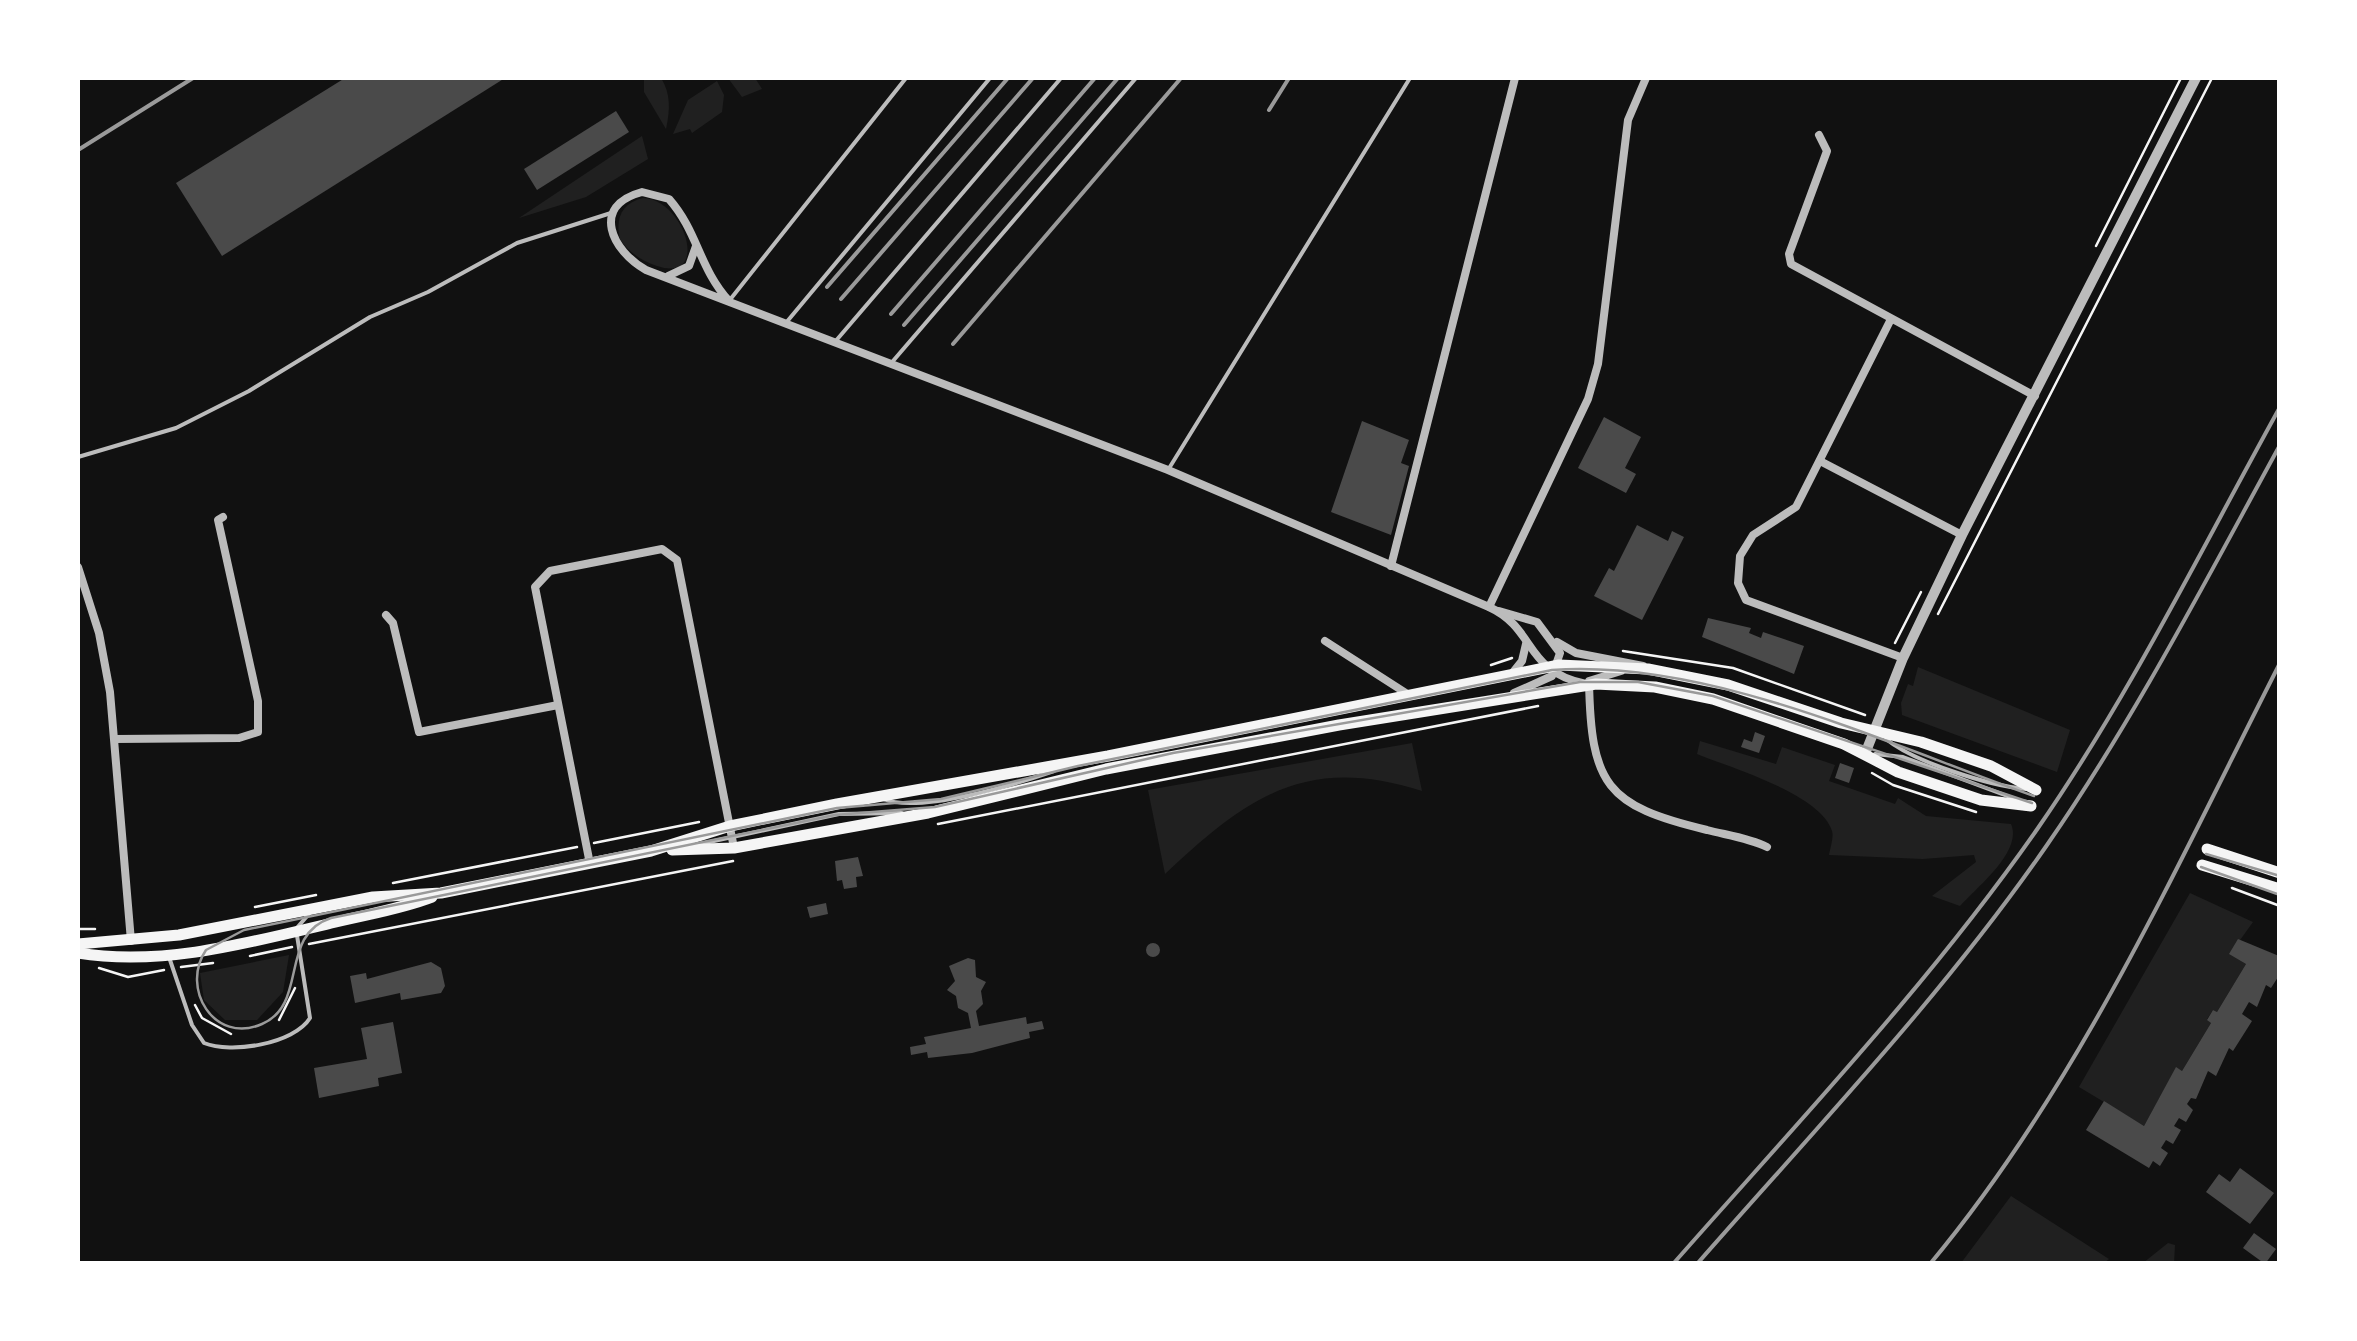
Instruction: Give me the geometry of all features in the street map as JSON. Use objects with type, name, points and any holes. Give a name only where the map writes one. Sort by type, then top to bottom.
[{"type":"main road","points":[[651,851],[676,850],[879,796],[1087,760],[1552,668],[1642,669],[1728,685],[1841,722],[1875,724],[1991,766],[2036,790]]},
{"type":"main road","points":[[78,952],[128,958],[296,932],[441,893],[651,851],[732,836],[917,815],[1106,769],[1589,684],[1636,685],[1698,695],[1981,800],[2031,806]]},
{"type":"main road","points":[[879,796],[883,816]]},
{"type":"main road","points":[[2208,849],[2280,874]]},
{"type":"main road","points":[[2202,864],[2280,889]]},
{"type":"main road","points":[[78,944],[134,941],[330,904],[441,893]]},
{"type":"main road","points":[[78,952],[112,950],[134,941],[158,946],[168,954]]},
{"type":"street","points":[[1391,566],[1514,78]]},
{"type":"street","points":[[1494,609],[1588,399],[1598,364],[1628,120],[1646,78]]},
{"type":"street","points":[[1865,754],[1903,658],[1962,534],[2196,78]]},
{"type":"street","points":[[1820,135],[1827,151],[1789,254],[1790,264],[1890,322],[2036,396]]},
{"type":"street","points":[[728,301],[706,274],[694,238],[672,202],[658,193],[632,195],[615,210],[611,228],[615,244],[636,264],[659,275],[1168,470],[1494,609],[1530,618],[1576,653],[1627,660],[1642,669]]},
{"type":"street","points":[[659,275],[674,276],[686,269],[696,254],[694,238]]},
{"type":"street","points":[[1890,322],[1796,507],[1753,535],[1740,556],[1738,583],[1746,600],[1903,658]]},
{"type":"street","points":[[1820,461],[1962,534]]},
{"type":"street","points":[[115,739],[239,738],[258,732],[258,702],[218,520],[223,517]]},
{"type":"street","points":[[590,864],[536,587],[550,572],[662,549],[677,560],[732,836]]},
{"type":"street","points":[[78,567],[105,660],[134,941]]},
{"type":"street","points":[[1494,609],[1552,668],[1589,684]]},
{"type":"street","points":[[386,615],[393,624],[419,732],[558,706]]},
{"type":"street","points":[[1501,699],[1552,668],[1560,652],[1553,639]]},
{"type":"street","points":[[1508,674],[1522,661],[1526,640]]},
{"type":"street","points":[[1325,641],[1409,695]]},
{"type":"street","points":[[1642,669],[1592,676],[1589,684],[1603,771],[1615,796],[1643,811],[1767,846]]},
{"type":"lane","points":[[728,301],[906,78]]},
{"type":"lane","points":[[785,324],[990,78]]},
{"type":"lane","points":[[834,343],[1061,78]]},
{"type":"lane","points":[[890,365],[1136,78]]},
{"type":"lane","points":[[1168,470],[1410,78]]},
{"type":"lane","points":[[78,457],[176,428],[249,391],[370,317],[422,296],[522,241],[582,225],[615,210]]},
{"type":"lane","points":[[168,954],[192,1026],[204,1042],[226,1047],[276,1039],[299,1030],[311,1014],[296,932],[300,920],[330,904]]},
{"type":"path","points":[[1931,628],[2212,78]]},
{"type":"path","points":[[1614,650],[1688,658],[1744,671],[1875,724]]},
{"type":"path","points":[[1501,661],[1517,657]]},
{"type":"path","points":[[596,843],[712,820]]},
{"type":"path","points":[[420,878],[578,846]]},
{"type":"path","points":[[2217,882],[2280,906]]},
{"type":"path","points":[[88,966],[128,977],[204,964]]},
{"type":"path","points":[[279,1020],[297,981]]},
{"type":"path","points":[[193,1002],[202,1018],[231,1034]]},
{"type":"shaded area","points":[[644,78],[661,78],[667,90],[666,129],[644,92]]},
{"type":"shaded area","points":[[728,78],[755,78],[762,89],[742,97]]},
{"type":"shaded area","points":[[717,81],[724,95],[722,112],[692,133],[690,129],[673,134],[688,100]]},
{"type":"shaded area","points":[[642,136],[648,159],[586,197],[519,218]]},
{"type":"shaded area","points":[[643,198],[658,202],[680,225],[686,239],[684,263],[674,268],[651,264],[631,252],[620,239],[622,213]]},
{"type":"shaded area","points":[[1918,667],[2070,730],[2057,772],[1902,715],[1901,703],[1908,684],[1913,686]]},
{"type":"shaded area","points":[[1700,741],[1776,764],[1782,747],[1835,765],[1829,781],[1895,804],[1898,798],[1926,816],[2011,824],[2010,846],[1996,868],[1960,906],[1932,896],[1976,862],[1974,855],[1923,859],[1829,855],[1832,831],[1811,805],[1773,784],[1697,754]]},
{"type":"shaded area","points":[[1412,743],[1422,791],[1381,781],[1344,778],[1311,781],[1281,790],[1223,823],[1165,874],[1148,790]]},
{"type":"shaded area","points":[[2190,893],[2253,922],[2230,954],[2246,964],[2217,1012],[2213,1010],[2207,1019],[2211,1023],[2182,1071],[2176,1068],[2144,1126],[2079,1087]]},
{"type":"shaded area","points":[[289,955],[283,992],[257,1020],[225,1020],[204,1000],[200,973]]},
{"type":"shaded area","points":[[2011,1196],[2109,1259],[2103,1264],[1961,1263]]},
{"type":"shaded area","points":[[2168,1243],[2175,1245],[2174,1263],[2143,1263]]},
{"type":"building","points":[[345,78],[505,78],[222,256],[176,183]]},
{"type":"building","points":[[616,111],[629,132],[537,190],[524,169]]},
{"type":"building","points":[[1604,417],[1641,437],[1625,468],[1636,474],[1626,493],[1578,468]]},
{"type":"building","points":[[1362,421],[1409,440],[1401,463],[1409,466],[1391,535],[1331,512]]},
{"type":"building","points":[[1637,525],[1668,541],[1672,531],[1684,537],[1642,620],[1594,596],[1609,568],[1614,571]]},
{"type":"building","points":[[1708,618],[1751,628],[1749,633],[1761,638],[1763,632],[1804,646],[1794,674],[1702,637]]},
{"type":"building","points":[[1755,732],[1765,736],[1759,753],[1741,747],[1744,739],[1752,742]]},
{"type":"building","points":[[1840,763],[1854,768],[1849,783],[1835,778]]},
{"type":"building","points":[[858,857],[863,876],[856,877],[857,887],[844,889],[842,880],[837,881],[835,861]]},
{"type":"building","points":[[826,903],[828,914],[810,918],[807,907]]},
{"type":"building","points":[[2238,939],[2279,956],[2280,974],[2271,988],[2266,985],[2257,1007],[2249,1002],[2242,1014],[2252,1021],[2233,1051],[2229,1048],[2216,1076],[2208,1071],[2196,1099],[2191,1098],[2187,1104],[2193,1110],[2186,1122],[2179,1118],[2174,1126],[2181,1130],[2173,1144],[2166,1140],[2161,1148],[2168,1153],[2160,1166],[2153,1161],[2149,1168],[2086,1130],[2104,1101],[2144,1126],[2176,1067],[2182,1071],[2211,1023],[2207,1020],[2213,1010],[2217,1012],[2246,964],[2229,954]]},
{"type":"building","points":[[1153,943],[1160,950],[1153,957],[1146,950]]},
{"type":"building","points":[[968,958],[975,960],[976,977],[986,982],[981,991],[983,1004],[976,1011],[979,1026],[1026,1017],[1027,1024],[1042,1021],[1044,1029],[1029,1032],[1030,1038],[972,1053],[928,1058],[927,1052],[911,1055],[910,1047],[926,1044],[924,1037],[971,1028],[968,1013],[958,1008],[956,996],[947,990],[955,981],[949,966]]},
{"type":"building","points":[[431,962],[441,968],[445,986],[441,993],[401,1000],[400,993],[355,1003],[350,976],[366,973],[367,979]]},
{"type":"building","points":[[393,1022],[402,1073],[378,1078],[379,1086],[319,1098],[314,1068],[367,1059],[361,1028]]},
{"type":"building","points":[[2240,1168],[2274,1193],[2250,1224],[2206,1192],[2219,1174],[2230,1182]]},
{"type":"building","points":[[2254,1233],[2276,1249],[2265,1264],[2243,1248]]},
{"type":"tram line","points":[[2032,803],[1713,696],[1638,682],[1580,682],[1173,753],[935,807],[835,815],[331,918],[304,939],[291,986],[276,1014],[262,1024],[245,1028],[229,1027],[216,1020],[206,1009],[197,981],[206,950],[244,930],[837,808],[941,799],[1078,766],[1552,670],[1612,670],[1735,691],[1858,730],[2034,796]]},
{"type":"tram line","points":[[2206,854],[2280,876]]},
{"type":"tram line","points":[[2201,867],[2280,895]]},
{"type":"railway","points":[[78,150],[193,78]]},
{"type":"railway","points":[[827,287],[1008,78]]},
{"type":"railway","points":[[841,299],[1033,78]]},
{"type":"railway","points":[[891,314],[1095,78]]},
{"type":"railway","points":[[904,325],[1118,78]]},
{"type":"railway","points":[[953,344],[1181,78]]},
{"type":"railway","points":[[1269,110],[1289,78]]},
{"type":"railway","points":[[1673,1264],[1908,997],[2038,828],[2134,674],[2280,407]]},
{"type":"railway","points":[[1697,1264],[1923,1007],[2047,845],[2140,698],[2280,445]]},
{"type":"railway","points":[[1930,1264],[1984,1195],[2079,1049],[2122,974],[2280,663]]}]
